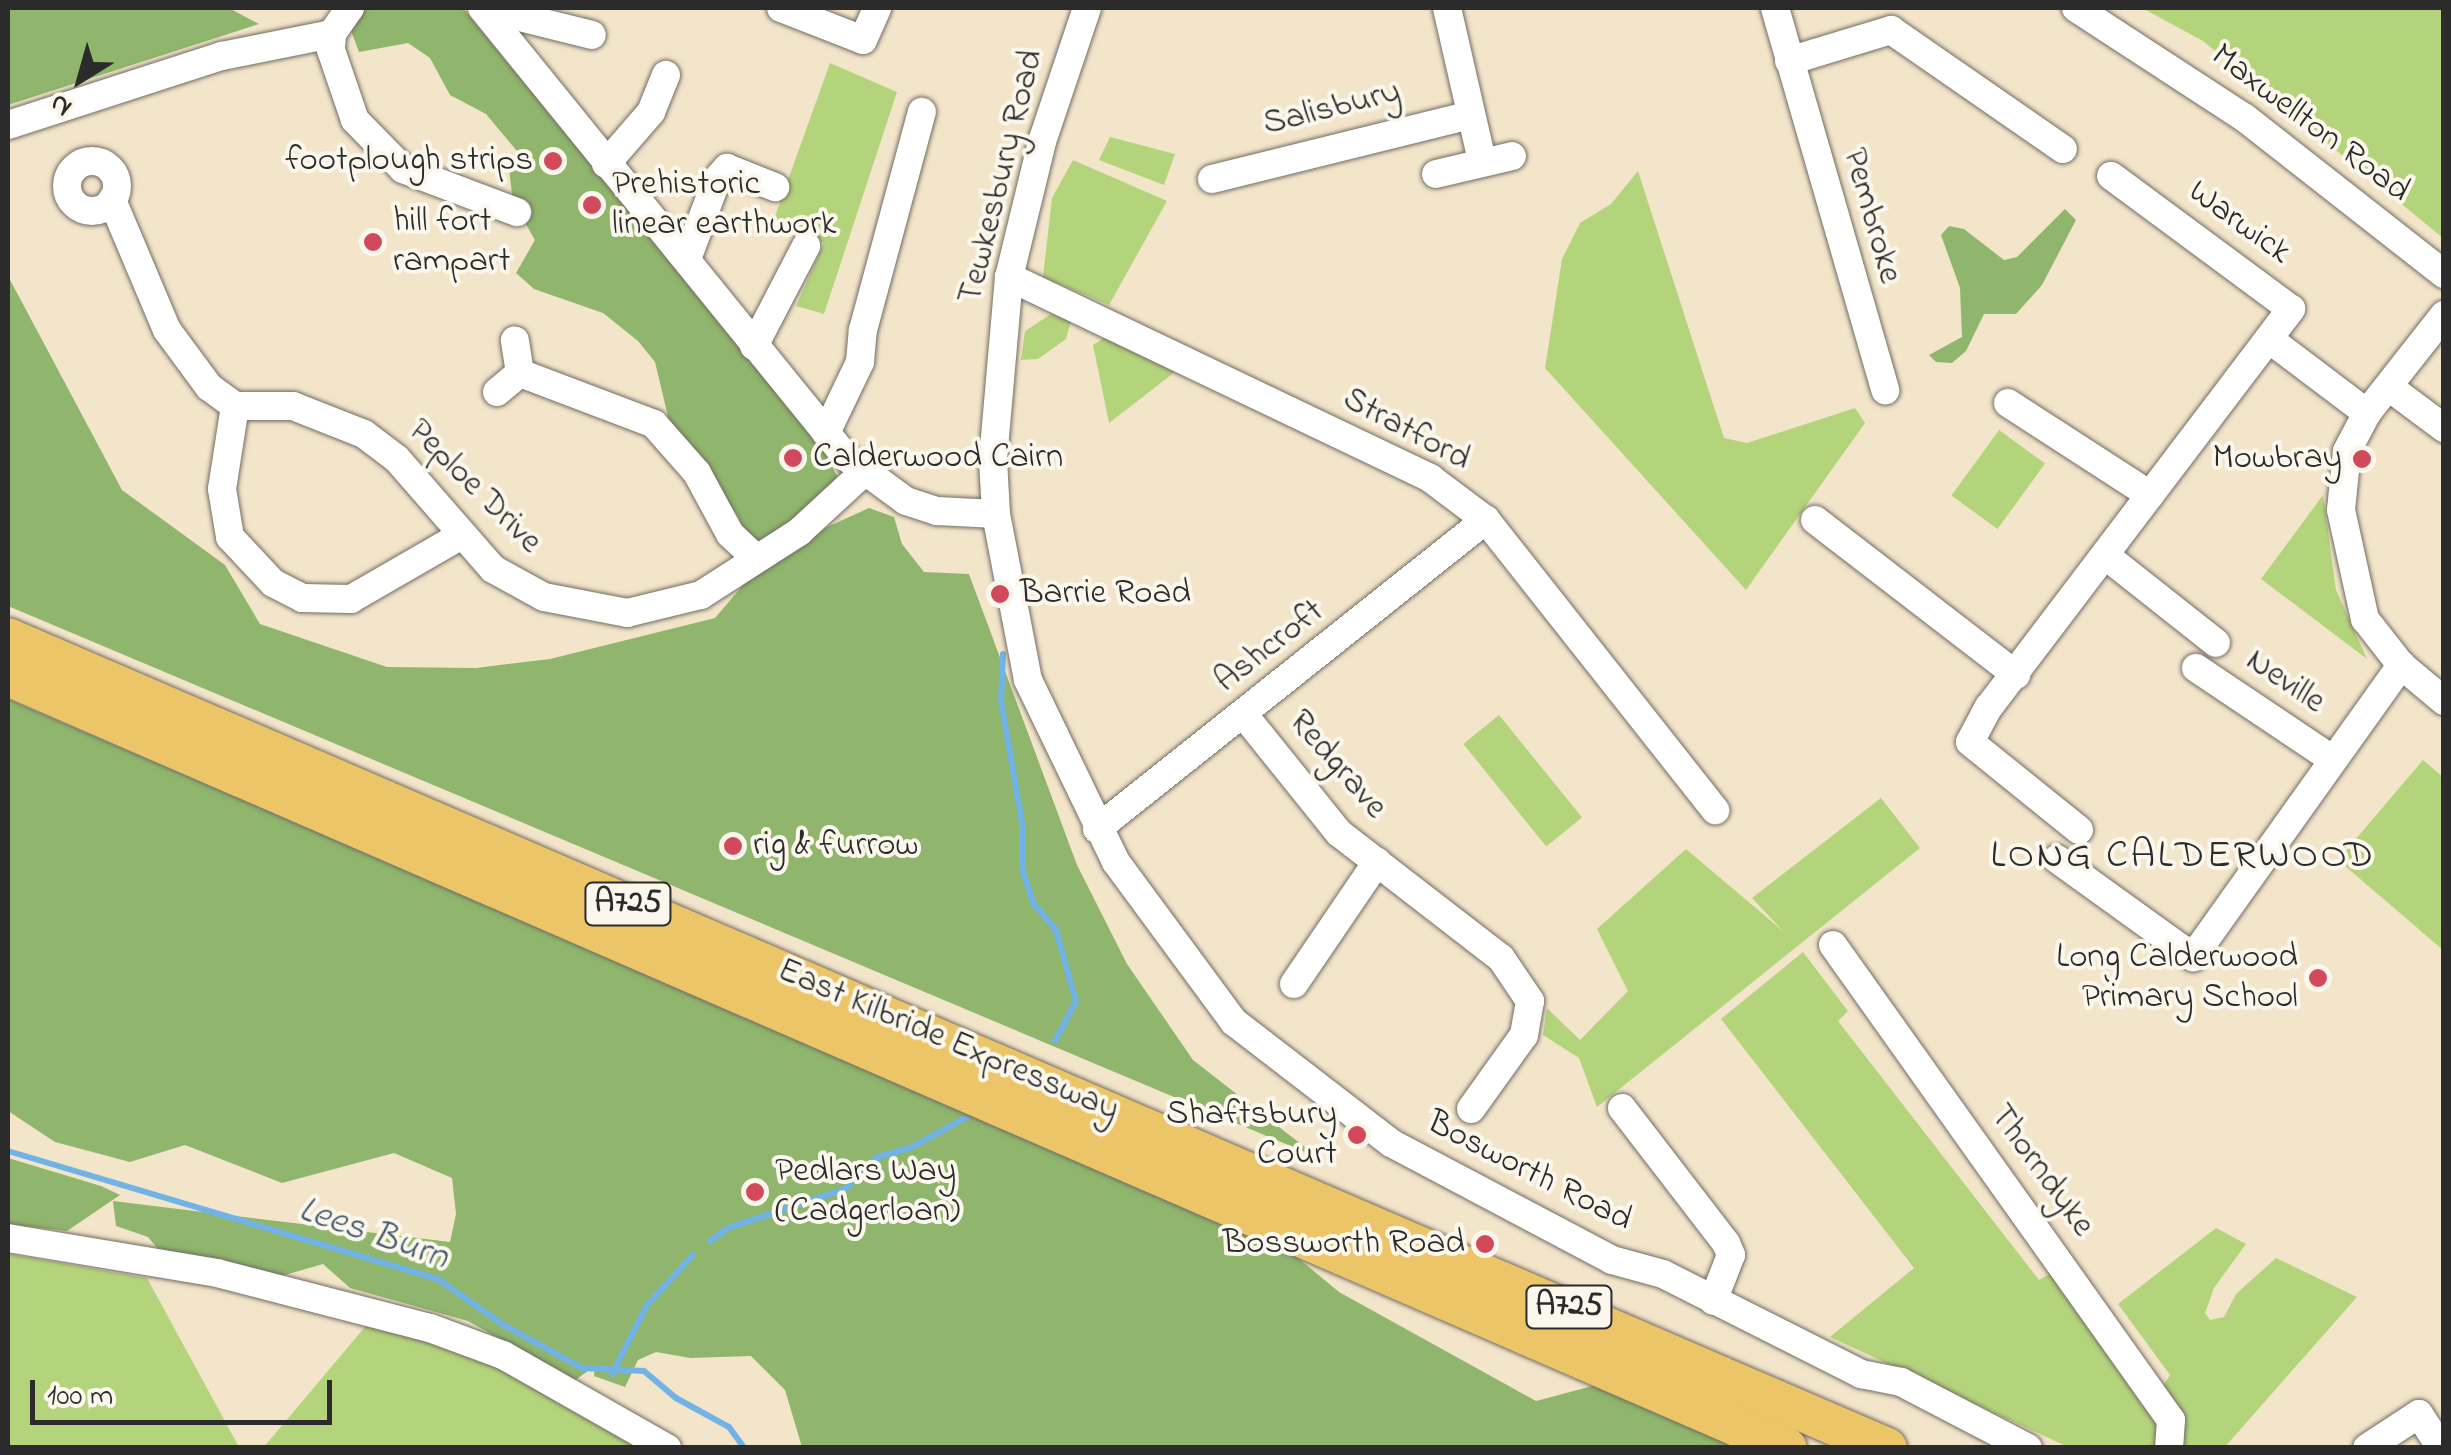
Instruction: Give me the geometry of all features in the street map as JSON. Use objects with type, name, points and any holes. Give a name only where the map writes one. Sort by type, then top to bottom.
[{"type":"highway","name":"East Kilbride Expressway","points":[[8,638],[1887,1448]]},
{"type":"highway","name":"East Kilbride Expressway","points":[[8,676],[1787,1448]]},
{"type":"street","points":[[350,8],[332,34],[333,70],[346,105],[380,148],[403,168],[517,212]]},
{"type":"street","points":[[483,8],[592,35]]},
{"type":"street","points":[[483,8],[754,346],[863,473],[906,501],[937,511],[996,514]]},
{"type":"street","points":[[781,8],[864,40],[877,8]]},
{"type":"street","name":"Tewkesbury Road","points":[[1087,8],[1042,142],[1008,277],[998,368],[996,514],[1028,680],[1097,829]]},
{"type":"street","points":[[1447,8],[1482,161]]},
{"type":"street","name":"Pembroke","points":[[1775,8],[1884,390]]},
{"type":"street","name":"Maxwellton Road","points":[[2076,8],[2245,118],[2444,274]]},
{"type":"street","points":[[1790,61],[1891,30],[2062,150]]},
{"type":"street","points":[[8,124],[222,56],[332,34]]},
{"type":"street","points":[[606,164],[651,112],[666,76]]},
{"type":"street","points":[[826,433],[860,362],[863,330],[922,112]]},
{"type":"street","name":"Salisbury","points":[[1212,178],[1470,115]]},
{"type":"street","points":[[1436,174],[1512,156]]},
{"type":"street","points":[[686,260],[717,179],[728,168],[776,187]]},
{"type":"street","name":"Warwick","points":[[2079,830],[1970,742],[2291,308],[2112,176]]},
{"type":"street","points":[[112,200],[167,330],[209,387],[235,406],[222,489],[230,536],[273,583],[302,598],[351,598],[460,536]]},
{"type":"street","points":[[754,346],[806,246]]},
{"type":"street","name":"Stratford","points":[[1008,277],[1430,478],[1486,520],[1715,810]]},
{"type":"street","points":[[2444,315],[2366,413],[2342,475],[2344,542],[2366,619],[2401,665],[2444,701]]},
{"type":"street","points":[[2270,339],[2366,413]]},
{"type":"street","points":[[515,340],[520,373]]},
{"type":"street","points":[[497,392],[520,373]]},
{"type":"street","points":[[520,373],[654,424],[697,472],[730,534],[756,558]]},
{"type":"street","points":[[2390,387],[2444,428]]},
{"type":"street","points":[[2008,403],[2150,495]]},
{"type":"street","name":"Peploe Drive","points":[[235,406],[293,406],[364,434],[397,459],[460,536],[516,585],[603,613],[701,595],[836,503],[863,473]]},
{"type":"street","name":"Ashcroft","points":[[1097,829],[1486,520]]},
{"type":"street","points":[[1814,520],[2016,675]]},
{"type":"street","points":[[2106,556],[2216,643]]},
{"type":"street","name":"Neville","points":[[2057,859],[2193,956],[2401,665]]},
{"type":"street","name":"Neville","points":[[2196,668],[2332,760]]},
{"type":"street","name":"Redgrave","points":[[1244,715],[1339,833],[1502,958],[1530,1001],[1524,1035],[1471,1109]]},
{"type":"street","name":"Bosworth Road","points":[[1097,829],[1153,918],[1234,1022],[1324,1096],[1447,1175],[1612,1260],[1663,1274],[1860,1374],[1900,1382],[2028,1448]]},
{"type":"street","name":"Redgrave","points":[[1294,984],[1377,862]]},
{"type":"street","name":"Thorndyke","points":[[1833,944],[2127,1354],[2171,1420],[2170,1448]]},
{"type":"street","points":[[1622,1108],[1726,1243],[1731,1255],[1714,1301]]},
{"type":"street","points":[[8,1238],[217,1273],[430,1328],[503,1355],[667,1448]]},
{"type":"street","points":[[2366,1448],[2419,1414],[2441,1448]]},
{"type":"green space","points":[[8,8],[229,8],[259,24],[8,105]]},
{"type":"green space","points":[[366,8],[463,8],[820,444],[837,476],[838,501],[756,552],[736,513],[670,425],[655,362],[638,341],[603,313],[534,289],[516,273],[535,240],[513,202],[509,169],[517,151],[486,114],[450,95],[430,58],[408,43],[359,52],[350,28]]},
{"type":"green space","points":[[2142,8],[2443,8],[2443,238],[2203,41]]},
{"type":"green space","points":[[830,63],[897,92],[824,314],[796,306],[824,243],[774,219]]},
{"type":"green space","points":[[1110,137],[1175,154],[1164,185],[1099,160]]},
{"type":"green space","points":[[1073,160],[1167,201],[1109,305],[1043,277],[1052,198]]},
{"type":"green space","points":[[1638,171],[1724,438],[1747,443],[1855,408],[1865,423],[1746,590],[1545,368],[1562,259],[1580,223],[1611,204]]},
{"type":"green space","points":[[2065,209],[2076,220],[2042,285],[2016,314],[1984,314],[1966,351],[1952,363],[1936,362],[1929,355],[1962,337],[1960,288],[1941,235],[1949,226],[1964,229],[2004,260],[2017,257]]},
{"type":"green space","points":[[8,276],[122,490],[225,565],[260,624],[387,667],[476,668],[550,659],[715,618],[744,584],[825,528],[869,508],[894,517],[902,544],[924,572],[969,574],[1077,865],[1127,964],[1193,1060],[1319,1158],[8,606]]},
{"type":"green space","points":[[1051,314],[1071,320],[1066,339],[1038,359],[1021,360],[1025,331]]},
{"type":"green space","points":[[1106,337],[1175,372],[1109,423],[1093,345]]},
{"type":"green space","points":[[1999,430],[2045,464],[1998,529],[1951,496]]},
{"type":"green space","points":[[2323,495],[2336,590],[2367,659],[2261,579]]},
{"type":"green space","points":[[8,699],[1286,1248],[1339,1292],[1536,1401],[1600,1384],[1740,1447],[802,1447],[785,1390],[751,1356],[690,1358],[656,1352],[638,1360],[625,1387],[594,1376],[595,1366],[574,1381],[468,1321],[350,1288],[323,1264],[278,1277],[162,1254],[148,1237],[116,1226],[113,1201],[450,1242],[456,1214],[452,1178],[394,1153],[282,1183],[185,1145],[130,1162],[55,1142],[8,1111]]},
{"type":"green space","points":[[1499,715],[1582,818],[1546,847],[1463,744]]},
{"type":"green space","points":[[2423,760],[2443,777],[2443,950],[2338,860]]},
{"type":"green space","points":[[1881,798],[1920,848],[1597,1107],[1579,1058],[1543,1035],[1547,1008],[1580,1040],[1628,991],[1597,929],[1686,849],[1784,932],[1752,898]]},
{"type":"green space","points":[[1803,952],[1848,1011],[1838,1021],[2039,1280],[2053,1272],[2158,1408],[2162,1447],[2068,1447],[1830,1337],[1914,1268],[1721,1019]]},
{"type":"green space","points":[[8,1158],[120,1195],[67,1231],[8,1224]]},
{"type":"green space","points":[[2216,1228],[2246,1244],[2214,1288],[2205,1313],[2210,1320],[2224,1317],[2236,1294],[2276,1258],[2357,1297],[2224,1448],[2182,1447],[2162,1387],[2170,1375],[2118,1304]]},
{"type":"green space","points":[[8,1254],[147,1278],[239,1447],[8,1447]]},
{"type":"green space","points":[[370,1321],[507,1372],[652,1448],[263,1448]]},
{"type":"waterway","points":[[1003,654],[1001,701],[1022,823],[1022,868],[1034,904],[1056,930],[1076,1001],[1055,1041]]},
{"type":"waterway","points":[[710,1241],[728,1228],[845,1189],[878,1157],[910,1148],[967,1117]]},
{"type":"waterway","name":"Lees Burn","points":[[8,1151],[438,1279],[502,1324],[582,1368],[644,1371],[676,1398],[729,1427],[744,1448]]},
{"type":"waterway","points":[[612,1374],[647,1305],[693,1255]]},
{"type":"place","name":"footplough strips","points":[[553,161]]},
{"type":"place","name":"Prehistoric linear earthwork","points":[[592,205]]},
{"type":"place","name":"hill fort rampart","points":[[373,242]]},
{"type":"place","name":"Calderwood Cairn","points":[[793,458]]},
{"type":"place","name":"Mowbray","points":[[2362,459]]},
{"type":"place","name":"Barrie Road","points":[[1000,594]]},
{"type":"place","name":"rig & furrow","points":[[733,846]]},
{"type":"place","name":"Long Calderwood Primary School","points":[[2318,978]]},
{"type":"place","name":"Shaftsbury Court","points":[[1357,1135]]},
{"type":"place","name":"Pedlars Way (Cadgerloan)","points":[[755,1192]]},
{"type":"place","name":"Bossworth Road","points":[[1485,1244]]},
{"type":"district","name":"LONG CALDERWOOD","points":[[2183,857]]}]
